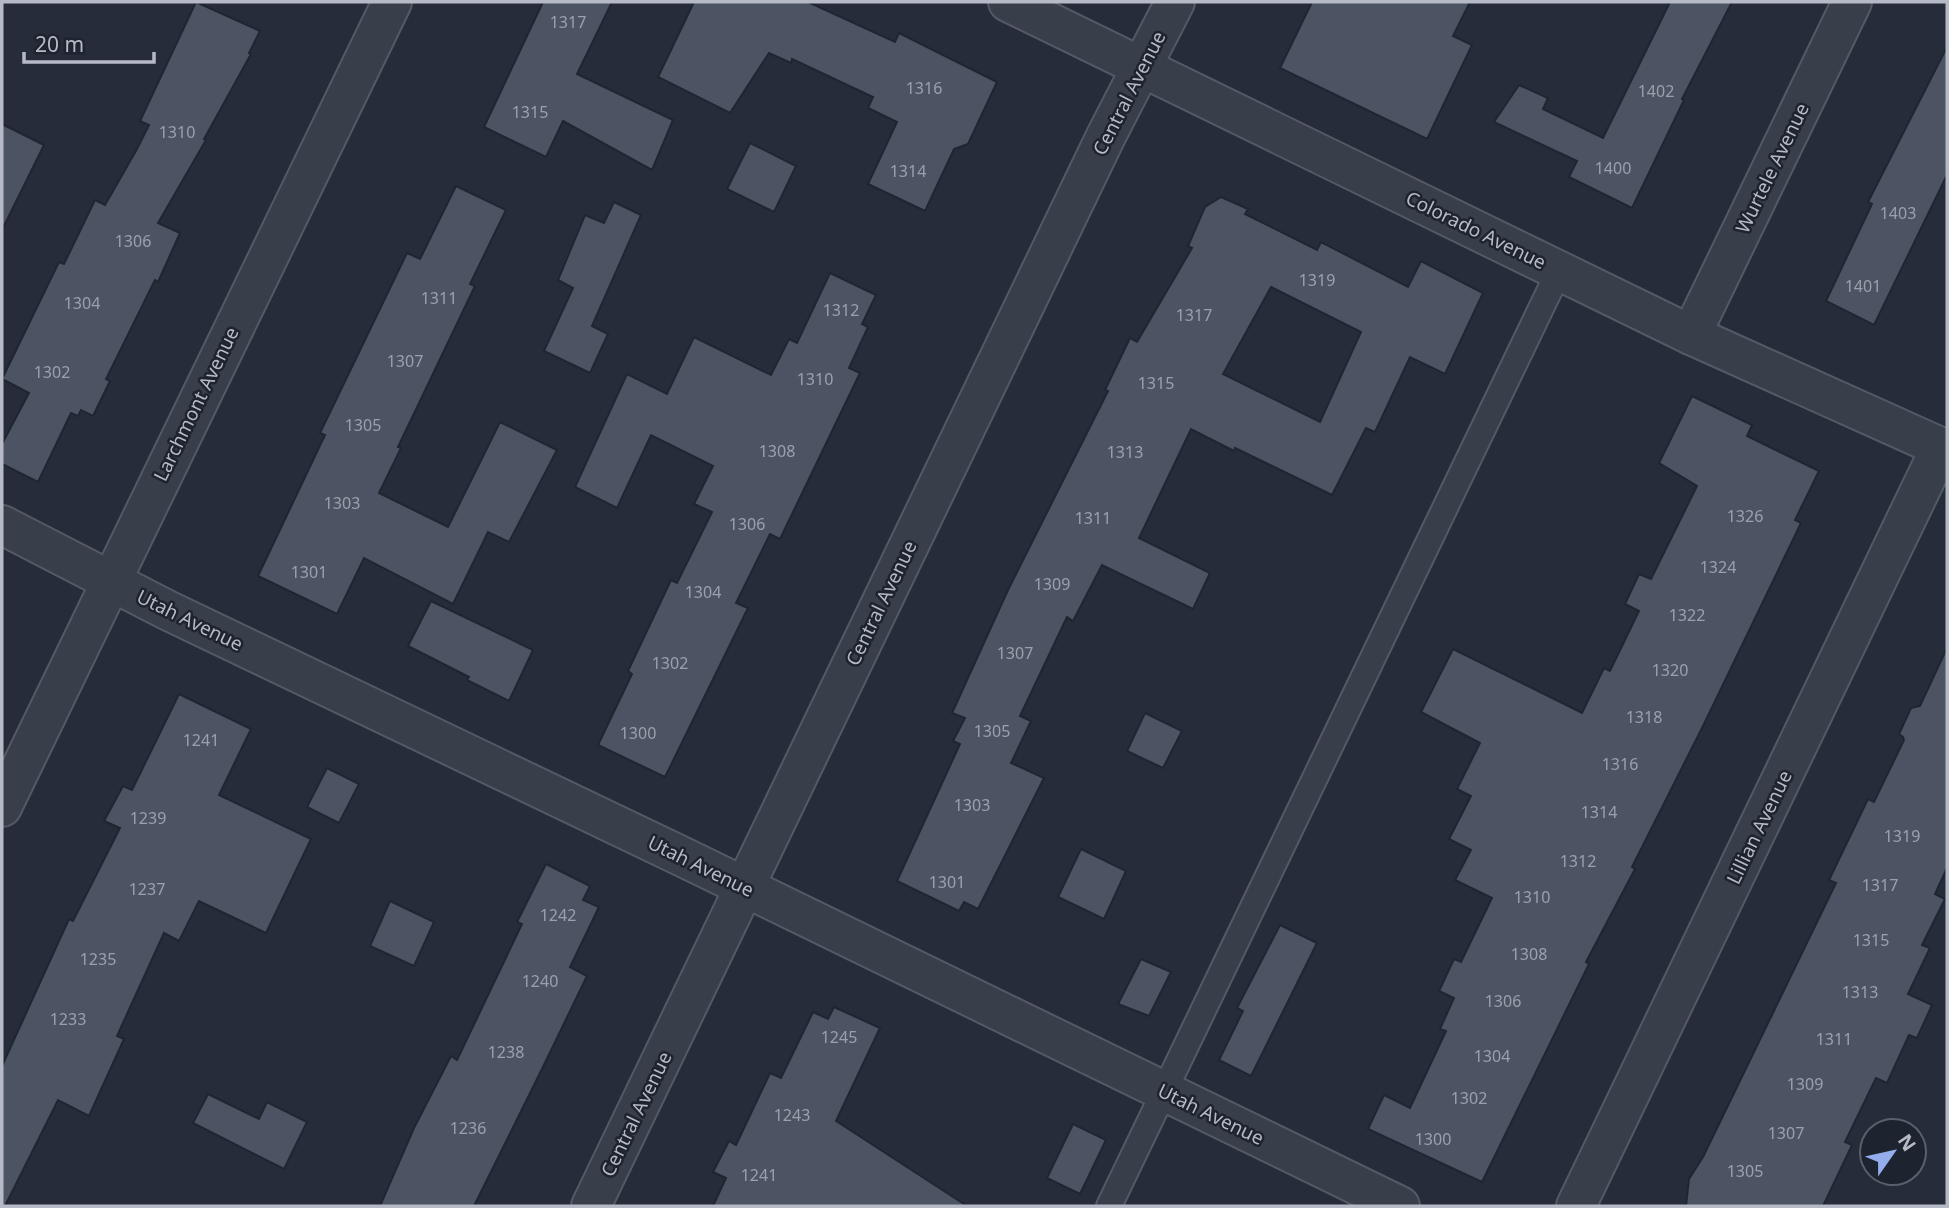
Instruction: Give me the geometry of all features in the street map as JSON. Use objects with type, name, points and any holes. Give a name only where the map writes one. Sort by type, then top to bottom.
[{"type":"street","name":"Larchmont Avenue","points":[[2,807],[391,2]]},
{"type":"street","name":"Colorado Avenue","points":[[1008,2],[1691,335],[1944,449]]},
{"type":"street","name":"Central Avenue","points":[[592,1206],[1106,136],[1175,2]]},
{"type":"street","name":"Wurtele Avenue","points":[[1691,335],[1852,2]]},
{"type":"street","name":"Lillian Avenue","points":[[1576,1206],[1944,449]]},
{"type":"street","name":"Utah Avenue","points":[[2,525],[167,610],[1400,1206]]},
{"type":"lane","points":[[1109,1206],[1559,271]]},
{"type":"building","points":[[196,2],[260,31],[249,53],[251,54],[204,139],[206,140],[158,223],[180,233],[158,282],[155,280],[106,379],[110,381],[93,416],[81,410],[78,416],[71,413],[38,482],[2,464],[2,444],[29,393],[2,379],[59,262],[64,264],[95,200],[105,205],[137,149],[149,125],[140,121]]},
{"type":"building","points":[[543,2],[612,2],[577,74],[673,120],[652,170],[563,121],[546,157],[484,127]]},
{"type":"building","points":[[694,2],[808,2],[895,42],[899,33],[997,82],[968,144],[954,149],[925,211],[868,184],[897,122],[868,108],[873,97],[792,59],[791,63],[769,53],[730,113],[658,77]]},
{"type":"building","points":[[1312,2],[1470,2],[1453,36],[1472,45],[1427,139],[1280,68]]},
{"type":"building","points":[[1670,2],[1732,2],[1682,99],[1684,100],[1632,208],[1569,177],[1577,161],[1494,122],[1519,85],[1548,98],[1543,109],[1603,138]]},
{"type":"building","points":[[1947,47],[1947,175],[1874,325],[1826,301],[1872,204],[1868,202]]},
{"type":"building","points":[[2,124],[44,145],[2,230]]},
{"type":"building","points":[[750,143],[796,166],[774,212],[727,189]]},
{"type":"building","points":[[456,186],[506,210],[470,284],[475,286],[398,447],[401,448],[379,493],[448,527],[500,422],[557,450],[509,542],[488,532],[453,604],[364,558],[337,614],[258,576],[325,435],[320,433],[407,253],[420,259]]},
{"type":"building","points":[[1221,197],[1248,209],[1245,214],[1317,250],[1321,242],[1408,287],[1421,261],[1483,293],[1445,374],[1410,357],[1375,432],[1366,428],[1332,495],[1191,429],[1139,538],[1210,573],[1193,609],[1102,565],[1073,621],[1067,617],[1020,716],[1031,721],[1011,763],[1044,778],[978,909],[964,902],[959,911],[897,881],[960,744],[953,741],[965,718],[952,713],[1008,590],[1108,391],[1105,390],[1130,338],[1137,342],[1192,248],[1188,246],[1205,207]],"holes":[[[1271,287],[1361,332],[1320,422],[1223,374]]]},
{"type":"building","points":[[614,202],[641,215],[592,326],[608,334],[590,373],[544,351],[573,288],[558,280],[585,215],[604,223]]},
{"type":"building","points":[[830,273],[876,295],[862,324],[868,327],[849,368],[860,373],[780,539],[770,534],[736,603],[748,608],[665,777],[598,745],[632,674],[628,671],[671,580],[677,583],[712,512],[694,504],[713,466],[651,435],[617,508],[575,487],[627,374],[667,394],[694,337],[771,375],[789,339],[797,343]]},
{"type":"building","points":[[1692,396],[1752,425],[1747,436],[1819,471],[1795,520],[1801,523],[1632,867],[1635,869],[1586,962],[1589,964],[1482,1182],[1368,1129],[1384,1095],[1410,1108],[1446,1031],[1440,1029],[1454,998],[1439,991],[1454,959],[1461,962],[1492,898],[1455,880],[1471,850],[1449,839],[1471,796],[1457,789],[1480,743],[1421,712],[1453,649],[1582,713],[1604,668],[1610,671],[1639,611],[1625,604],[1639,574],[1651,579],[1697,486],[1659,463]]},
{"type":"building","points":[[431,601],[533,650],[509,701],[408,646]]},
{"type":"building","points":[[1947,648],[1947,868],[1935,894],[1945,899],[1922,945],[1930,948],[1908,994],[1932,1005],[1917,1038],[1909,1035],[1887,1083],[1876,1078],[1845,1142],[1852,1145],[1823,1206],[1686,1206],[1689,1179],[1703,1157],[1836,883],[1829,880],[1868,799],[1874,802],[1904,740],[1899,734],[1911,708],[1920,706]]},
{"type":"building","points":[[179,694],[251,729],[219,795],[311,839],[266,933],[199,901],[179,941],[164,933],[117,1036],[124,1039],[89,1116],[58,1100],[5,1206],[2,1206],[2,1066],[69,919],[73,921],[120,828],[104,821],[123,786],[132,790]]},
{"type":"building","points":[[1145,713],[1182,731],[1163,768],[1127,751]]},
{"type":"building","points":[[327,768],[359,784],[339,823],[307,807]]},
{"type":"building","points":[[1081,849],[1126,871],[1104,919],[1058,897]]},
{"type":"building","points":[[546,864],[590,886],[583,900],[599,907],[570,967],[587,976],[541,1071],[474,1206],[380,1206],[414,1128],[451,1056],[457,1060],[522,924],[517,922]]},
{"type":"building","points":[[390,901],[434,922],[414,966],[370,946]]},
{"type":"building","points":[[1280,925],[1317,943],[1251,1076],[1219,1060],[1243,1011],[1237,1008]]},
{"type":"building","points":[[1141,959],[1171,972],[1149,1016],[1118,1004]]},
{"type":"building","points":[[834,1007],[880,1028],[836,1121],[967,1206],[713,1206],[726,1178],[713,1172],[729,1141],[736,1145],[770,1073],[781,1078],[813,1012],[828,1019]]},
{"type":"building","points":[[208,1094],[259,1119],[267,1102],[307,1122],[284,1169],[193,1123]]},
{"type":"building","points":[[1073,1124],[1106,1140],[1080,1194],[1047,1178]]}]
